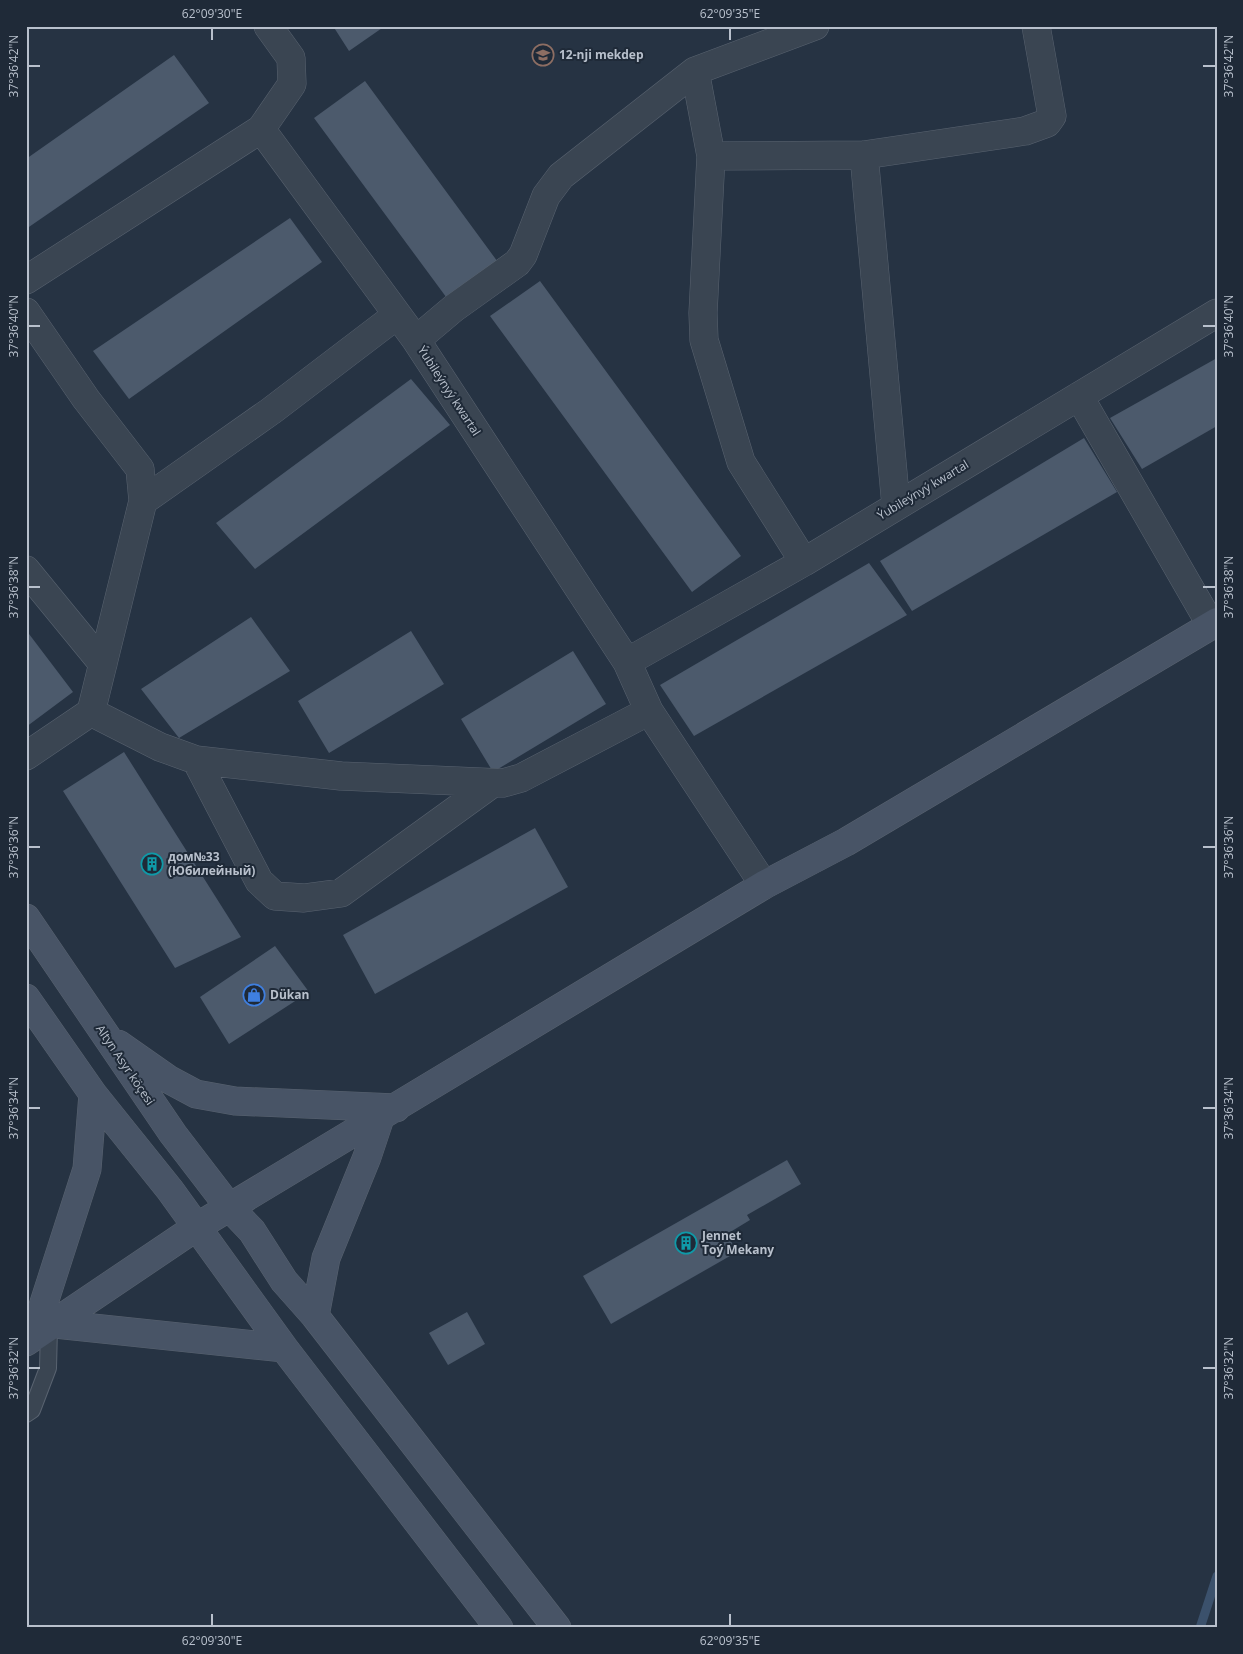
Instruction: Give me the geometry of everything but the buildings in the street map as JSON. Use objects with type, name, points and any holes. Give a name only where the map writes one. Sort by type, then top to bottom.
[{"type":"street","points":[[26,280],[261,129],[292,84],[291,58],[268,26]]},
{"type":"street","points":[[416,340],[454,308],[517,263],[523,255],[546,196],[561,176],[695,71],[815,26]]},
{"type":"street","points":[[711,156],[864,155],[1025,131],[1047,123],[1052,116],[1036,26]]},
{"type":"street","points":[[695,71],[711,156],[703,313],[704,340],[741,462],[804,562]]},
{"type":"street","name":"Ýubileýnyý kwartal","points":[[261,129],[416,340],[626,662],[648,711],[764,885]]},
{"type":"street","points":[[864,155],[896,506]]},
{"type":"street","points":[[26,312],[86,399],[140,469],[143,501],[91,712],[26,756]]},
{"type":"street","name":"Ýubileýnyý kwartal","points":[[626,662],[804,562],[1217,313]]},
{"type":"street","points":[[143,501],[271,411],[397,315]]},
{"type":"street","points":[[41,1333],[229,1207],[764,885],[846,842],[1214,623],[1080,396]]},
{"type":"street","points":[[26,570],[103,664]]},
{"type":"street","points":[[91,712],[160,747],[196,760],[340,776],[493,784],[521,778],[648,711]]},
{"type":"street","points":[[196,760],[258,881],[274,896],[304,898],[341,893],[493,784]]},
{"type":"street","name":"Altyn Asyr köçesi","points":[[26,918],[173,1134],[229,1207],[252,1230],[284,1281],[315,1316],[556,1628]]},
{"type":"street","points":[[26,998],[93,1094],[170,1190],[195,1228],[284,1348],[499,1628]]},
{"type":"street","points":[[104,1035],[168,1079],[196,1094],[235,1101],[388,1113]]},
{"type":"street","points":[[41,1333],[87,1169],[93,1094]]},
{"type":"street","points":[[315,1316],[326,1258],[367,1158],[388,1113]]},
{"type":"street","points":[[41,1333],[284,1348]]},
{"type":"lane","points":[[26,1414],[32,1410],[48,1368],[41,1333]]},
{"type":"waterway","points":[[1200,1628],[1217,1576]]},
{"type":"place","name":"12-nji mekdep","points":[[543,55]]},
{"type":"place","name":"дом№33 (Юбилейный)","points":[[152,864]]},
{"type":"place","name":"Dükan","points":[[254,995]]},
{"type":"place","name":"Jennet Toý Mekany","points":[[686,1243]]}]
